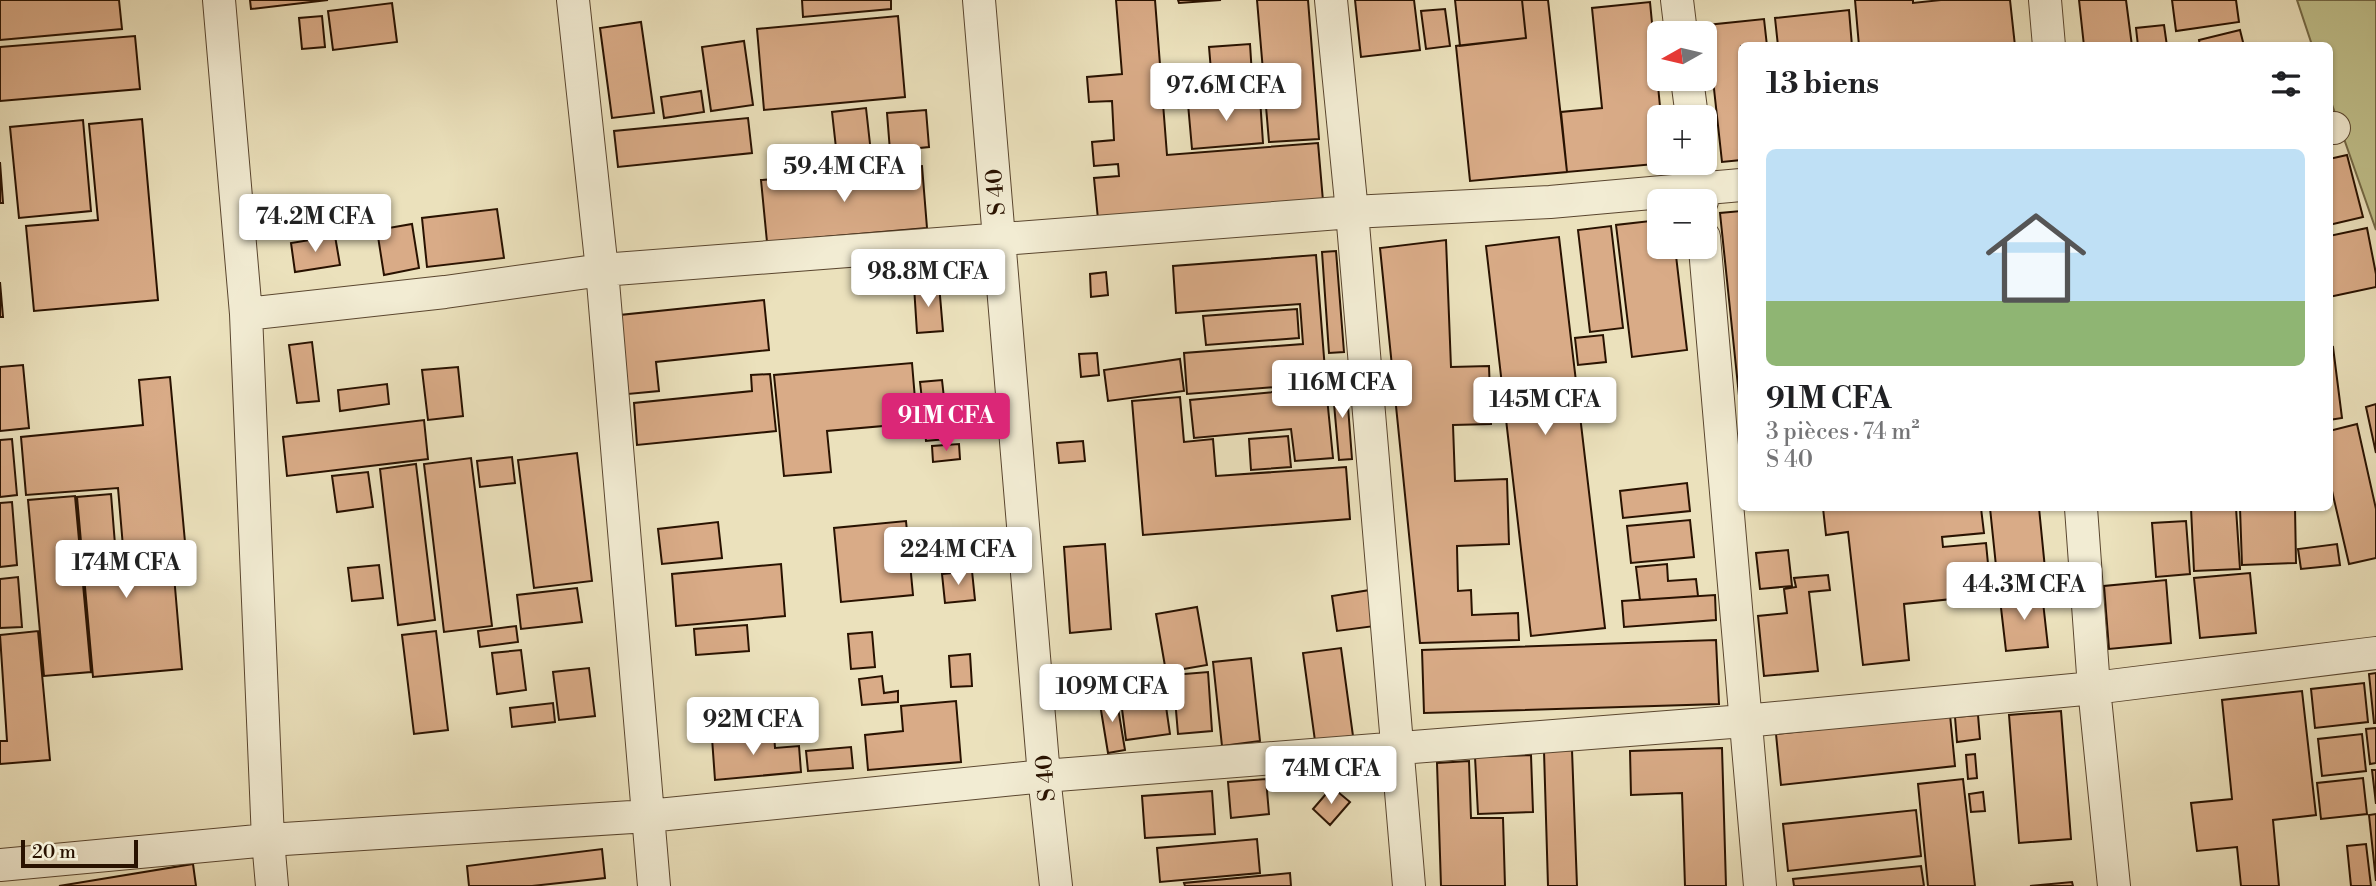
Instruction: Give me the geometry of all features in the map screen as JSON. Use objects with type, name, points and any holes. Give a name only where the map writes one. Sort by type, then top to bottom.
[{"type":"street","points":[[219,0],[246,314],[272,886]]},
{"type":"street","points":[[573,0],[602,270],[654,886]]},
{"type":"street","name":"S 40","points":[[979,0],[1044,776],[1056,886]]},
{"type":"street","points":[[1331,0],[1352,212],[1409,886]]},
{"type":"street","points":[[1677,0],[1680,21]]},
{"type":"street","points":[[2045,0],[2049,42]]},
{"type":"street","points":[[246,314],[445,292],[602,270],[1352,212],[1550,202],[1700,185],[1738,185]]},
{"type":"street","points":[[1706,259],[1760,886]]},
{"type":"street","points":[[2081,511],[2094,688],[2114,886]]},
{"type":"street","points":[[0,865],[268,840],[648,816],[1044,776],[1744,721],[2094,688],[2376,653]]},
{"type":"green space","points":[[2297,0],[2376,0],[2376,230],[2333,107],[2333,42],[2311,42]]},
{"type":"building","points":[[0,0],[119,0],[122,29],[0,40]]},
{"type":"building","points":[[250,0],[328,0],[251,9]]},
{"type":"building","points":[[802,0],[891,0],[891,9],[803,17]]},
{"type":"building","points":[[1116,0],[1155,0],[1167,155],[1318,143],[1323,201],[1098,219],[1094,178],[1119,176],[1118,164],[1094,166],[1092,142],[1114,140],[1112,101],[1089,102],[1087,77],[1122,74]]},
{"type":"building","points":[[1178,0],[1221,0],[1179,3]]},
{"type":"building","points":[[1257,0],[1308,0],[1319,139],[1269,142]]},
{"type":"building","points":[[1355,0],[1414,0],[1420,50],[1361,57]]},
{"type":"building","points":[[1455,0],[1522,0],[1526,38],[1460,46]]},
{"type":"building","points":[[1522,0],[1548,0],[1567,172],[1470,181],[1456,46],[1526,38]]},
{"type":"building","points":[[1855,0],[1913,0],[1913,3],[1941,0],[2010,0],[2015,42],[1859,42]]},
{"type":"building","points":[[2079,0],[2126,0],[2131,42],[2084,42]]},
{"type":"building","points":[[2172,0],[2236,0],[2239,22],[2176,31]]},
{"type":"building","points":[[1650,2],[1652,21],[1647,21],[1647,91],[1659,91],[1660,105],[1647,105],[1647,165],[1567,172],[1561,112],[1602,108],[1592,8]]},
{"type":"building","points":[[392,3],[397,42],[333,50],[328,11]]},
{"type":"building","points":[[1445,9],[1450,46],[1426,49],[1421,11]]},
{"type":"building","points":[[1849,10],[1852,42],[1778,42],[1775,18]]},
{"type":"building","points":[[322,16],[325,47],[302,49],[299,18]]},
{"type":"building","points":[[898,16],[905,97],[764,110],[757,29]]},
{"type":"building","points":[[1764,19],[1767,42],[1738,42],[1738,160],[1722,162],[1716,105],[1717,24]]},
{"type":"building","points":[[641,22],[654,113],[612,118],[600,28]]},
{"type":"building","points":[[2164,25],[2166,42],[2138,42],[2136,28]]},
{"type":"building","points":[[2240,30],[2243,42],[2199,42]]},
{"type":"building","points":[[135,36],[140,89],[0,101],[0,47]]},
{"type":"building","points":[[744,41],[753,105],[711,111],[702,47]]},
{"type":"building","points":[[1250,44],[1253,91],[1213,94],[1209,47]]},
{"type":"building","points":[[1205,68],[1206,93],[1186,95],[1185,69]]},
{"type":"building","points":[[701,91],[704,112],[664,118],[661,97]]},
{"type":"building","points":[[1260,98],[1263,143],[1192,149],[1188,104]]},
{"type":"building","points":[[866,108],[871,153],[837,157],[832,112]]},
{"type":"building","points":[[926,110],[929,147],[890,151],[887,113]]},
{"type":"building","points":[[748,118],[752,153],[618,167],[614,131]]},
{"type":"building","points":[[142,119],[158,300],[34,311],[26,226],[98,220],[89,124]]},
{"type":"building","points":[[83,120],[91,211],[19,218],[10,127]]},
{"type":"building","points":[[2347,155],[2363,217],[2333,224],[2333,158]]},
{"type":"building","points":[[0,162],[3,203],[0,203]]},
{"type":"building","points":[[922,166],[927,228],[767,242],[761,180]]},
{"type":"building","points":[[497,209],[504,258],[427,267],[422,218]]},
{"type":"building","points":[[1738,211],[1738,386],[1720,213]]},
{"type":"building","points":[[1647,221],[1647,259],[1676,259],[1687,350],[1632,357],[1616,225]]},
{"type":"building","points":[[412,224],[419,268],[384,275],[377,230]]},
{"type":"building","points":[[1611,226],[1623,328],[1590,332],[1578,230]]},
{"type":"building","points":[[2367,228],[2376,287],[2333,296],[2333,235]]},
{"type":"building","points":[[335,236],[340,265],[295,272],[291,243]]},
{"type":"building","points":[[1559,237],[1605,628],[1531,636],[1486,246]]},
{"type":"building","points":[[1446,240],[1451,367],[1489,366],[1491,424],[1453,425],[1455,481],[1507,479],[1509,544],[1457,546],[1458,591],[1471,590],[1472,615],[1518,613],[1519,640],[1420,643],[1380,248]]},
{"type":"building","points":[[1336,251],[1344,352],[1329,353],[1322,252]]},
{"type":"building","points":[[1316,255],[1326,383],[1187,394],[1184,353],[1303,344],[1300,304],[1176,313],[1173,266]]},
{"type":"building","points":[[1106,272],[1108,295],[1091,297],[1090,274]]},
{"type":"building","points":[[0,282],[3,317],[0,317]]},
{"type":"building","points":[[939,284],[943,331],[917,333],[914,286]]},
{"type":"building","points":[[764,300],[769,350],[656,362],[659,391],[628,394],[620,315]]},
{"type":"building","points":[[1297,309],[1299,338],[1206,345],[1203,316]]},
{"type":"building","points":[[1603,335],[1606,362],[1578,365],[1575,338]]},
{"type":"building","points":[[312,342],[319,401],[297,403],[289,345]]},
{"type":"building","points":[[2333,347],[2342,418],[2333,419]]},
{"type":"building","points":[[1097,353],[1099,375],[1081,377],[1079,354]]},
{"type":"building","points":[[1180,359],[1184,391],[1108,401],[1104,370]]},
{"type":"building","points":[[912,363],[917,423],[827,431],[831,472],[784,476],[774,375]]},
{"type":"building","points":[[23,365],[29,428],[0,431],[0,367]]},
{"type":"building","points":[[458,367],[463,416],[428,420],[422,370]]},
{"type":"building","points":[[770,374],[776,431],[637,445],[634,403],[752,391],[751,375]]},
{"type":"building","points":[[170,377],[185,542],[123,547],[118,488],[26,495],[21,437],[143,425],[139,380]]},
{"type":"building","points":[[942,380],[946,416],[924,418],[920,382]]},
{"type":"building","points":[[1346,380],[1352,459],[1339,460],[1332,381]]},
{"type":"building","points":[[387,384],[389,404],[340,411],[338,390]]},
{"type":"building","points":[[1326,387],[1333,458],[1295,461],[1291,429],[1194,438],[1190,400]]},
{"type":"building","points":[[1180,397],[1184,442],[1213,439],[1216,476],[1346,467],[1350,519],[1143,535],[1132,401]]},
{"type":"building","points":[[2376,404],[2376,453],[2366,407]]},
{"type":"building","points":[[424,420],[428,459],[287,476],[283,437]]},
{"type":"building","points":[[945,421],[946,439],[926,441],[924,423]]},
{"type":"building","points":[[2357,424],[2376,509],[2376,558],[2349,564],[2333,495],[2333,430]]},
{"type":"building","points":[[1288,436],[1291,467],[1251,470],[1249,439]]},
{"type":"building","points":[[12,439],[17,495],[0,497],[0,440]]},
{"type":"building","points":[[1083,441],[1085,461],[1059,463],[1057,443]]},
{"type":"building","points":[[959,444],[960,459],[933,462],[932,446]]},
{"type":"building","points":[[577,453],[592,581],[534,588],[518,460]]},
{"type":"building","points":[[512,457],[515,483],[480,487],[477,461]]},
{"type":"building","points":[[471,458],[492,626],[444,632],[424,464]]},
{"type":"building","points":[[416,464],[435,620],[398,625],[380,469]]},
{"type":"building","points":[[368,472],[373,507],[337,512],[332,476]]},
{"type":"building","points":[[1687,483],[1690,511],[1623,518],[1620,491]]},
{"type":"building","points":[[111,494],[116,557],[172,552],[182,669],[93,677],[77,497]]},
{"type":"building","points":[[75,496],[91,672],[44,676],[28,500]]},
{"type":"building","points":[[12,502],[17,565],[0,567],[0,503]]},
{"type":"building","points":[[1823,511],[1981,511],[1984,533],[1942,537],[1943,547],[1986,543],[1991,595],[1904,604],[1909,660],[1863,665],[1848,532],[1826,535]]},
{"type":"building","points":[[1990,511],[2039,511],[2047,589],[1999,595]]},
{"type":"building","points":[[2191,511],[2236,511],[2240,569],[2194,571]]},
{"type":"building","points":[[2240,511],[2295,511],[2296,563],[2242,565]]},
{"type":"building","points":[[1690,520],[1694,557],[1631,563],[1627,526]]},
{"type":"building","points":[[906,521],[913,595],[841,602],[834,528]]},
{"type":"building","points":[[2186,521],[2190,574],[2156,577],[2152,523]]},
{"type":"building","points":[[718,522],[722,558],[662,564],[658,529]]},
{"type":"building","points":[[1105,544],[1111,629],[1070,633],[1064,547]]},
{"type":"building","points":[[2337,544],[2340,565],[2301,569],[2298,549]]},
{"type":"building","points":[[1788,550],[1792,586],[1760,589],[1756,553]]},
{"type":"building","points":[[781,564],[785,616],[676,626],[672,574]]},
{"type":"building","points":[[1667,564],[1668,581],[1696,579],[1698,596],[1640,600],[1636,567]]},
{"type":"building","points":[[379,565],[383,598],[352,601],[348,568]]},
{"type":"building","points":[[972,571],[975,600],[945,603],[942,574]]},
{"type":"building","points":[[2250,573],[2256,633],[2200,638],[2194,578]]},
{"type":"building","points":[[1828,575],[1830,590],[1809,592],[1818,671],[1764,676],[1758,616],[1787,613],[1784,589],[1796,587],[1794,578]]},
{"type":"building","points":[[18,577],[22,627],[0,628],[0,579]]},
{"type":"building","points":[[2166,580],[2171,643],[2109,649],[2104,586]]},
{"type":"building","points":[[577,588],[582,622],[521,629],[517,595]]},
{"type":"building","points":[[1370,590],[1375,626],[1337,631],[1332,596]]},
{"type":"building","points":[[2042,593],[2048,647],[2006,651],[2000,599]]},
{"type":"building","points":[[1715,595],[1716,620],[1624,627],[1622,601]]},
{"type":"building","points":[[1197,607],[1207,665],[1166,672],[1156,614]]},
{"type":"building","points":[[747,625],[749,651],[696,655],[694,629]]},
{"type":"building","points":[[516,626],[518,642],[480,647],[478,631]]},
{"type":"building","points":[[38,631],[50,760],[0,764],[0,741],[7,741],[0,635]]},
{"type":"building","points":[[436,631],[448,730],[414,734],[402,635]]},
{"type":"building","points":[[872,632],[875,667],[851,669],[848,634]]},
{"type":"building","points":[[1716,640],[1719,704],[1424,713],[1422,650]]},
{"type":"building","points":[[1341,648],[1353,736],[1315,741],[1303,653]]},
{"type":"building","points":[[521,650],[526,690],[497,694],[492,653]]},
{"type":"building","points":[[970,654],[972,686],[951,687],[949,656]]},
{"type":"building","points":[[1251,658],[1260,741],[1222,746],[1213,662]]},
{"type":"building","points":[[589,668],[595,716],[559,720],[553,672]]},
{"type":"building","points":[[1112,669],[1115,688],[1097,691],[1095,671]]},
{"type":"building","points":[[1161,672],[1170,734],[1126,740],[1118,678]]},
{"type":"building","points":[[1208,672],[1212,731],[1178,734],[1173,675]]},
{"type":"building","points":[[2376,673],[2376,723],[2374,723],[2369,674]]},
{"type":"building","points":[[882,676],[884,693],[898,691],[898,702],[862,705],[859,679]]},
{"type":"building","points":[[2364,683],[2368,722],[2315,728],[2311,689]]},
{"type":"building","points":[[2302,691],[2316,815],[2273,820],[2279,886],[2241,886],[2237,847],[2197,851],[2191,803],[2232,799],[2222,700]]},
{"type":"building","points":[[1116,696],[1125,750],[1108,753],[1099,698]]},
{"type":"building","points":[[956,701],[961,762],[868,770],[865,735],[903,731],[901,706]]},
{"type":"building","points":[[553,703],[555,722],[512,727],[510,708]]},
{"type":"building","points":[[2061,711],[2071,839],[2019,843],[2009,715]]},
{"type":"building","points":[[1950,715],[1955,766],[1781,785],[1776,734]]},
{"type":"building","points":[[1978,715],[1980,739],[1957,742],[1955,717]]},
{"type":"building","points":[[2376,728],[2376,763],[2370,764],[2366,729]]},
{"type":"building","points":[[774,733],[775,748],[799,746],[801,772],[715,780],[712,738]]},
{"type":"building","points":[[2362,734],[2366,771],[2322,776],[2318,739]]},
{"type":"building","points":[[851,747],[853,768],[808,771],[806,751]]},
{"type":"building","points":[[1722,748],[1726,886],[1685,886],[1682,793],[1631,795],[1630,751]]},
{"type":"building","points":[[1572,750],[1577,886],[1548,886],[1544,751]]},
{"type":"building","points":[[1975,754],[1977,778],[1968,779],[1966,755]]},
{"type":"building","points":[[1531,755],[1533,812],[1478,814],[1475,757]]},
{"type":"building","points":[[1469,761],[1471,818],[1503,818],[1505,886],[1441,886],[1437,763]]},
{"type":"building","points":[[2372,770],[2376,770],[2376,804]]},
{"type":"building","points":[[2363,778],[2367,814],[2321,819],[2317,783]]},
{"type":"building","points":[[1266,779],[1269,814],[1231,818],[1228,782]]},
{"type":"building","points":[[1963,779],[1975,886],[1928,886],[1918,784]]},
{"type":"building","points":[[1332,787],[1350,802],[1330,825],[1313,809]]},
{"type":"building","points":[[1212,791],[1215,834],[1145,838],[1142,796]]},
{"type":"building","points":[[1983,792],[1985,811],[1971,812],[1969,794]]},
{"type":"building","points":[[1916,810],[1921,856],[1788,871],[1783,824]]},
{"type":"building","points":[[2376,814],[2376,881],[2369,815]]},
{"type":"building","points":[[1257,839],[1260,873],[1160,882],[1157,848]]},
{"type":"building","points":[[2366,844],[2371,886],[2351,886],[2347,846]]},
{"type":"building","points":[[602,849],[605,878],[532,886],[469,886],[467,866]]},
{"type":"building","points":[[193,864],[196,886],[59,886]]},
{"type":"building","points":[[1921,866],[1924,886],[1794,886],[1793,879]]},
{"type":"building","points":[[1290,873],[1291,886],[1185,886],[1184,883]]},
{"type":"building","points":[[2072,882],[2073,886],[2030,886]]}]
